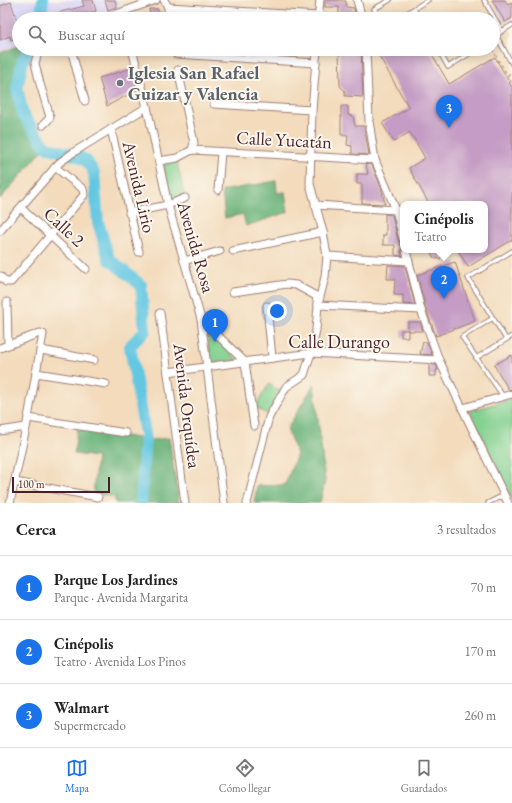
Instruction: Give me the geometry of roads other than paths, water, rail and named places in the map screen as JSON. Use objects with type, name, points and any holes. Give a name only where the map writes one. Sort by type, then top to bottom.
[{"type":"street","points":[[130,12],[156,0]]},
{"type":"street","points":[[164,0],[168,7],[168,12]]},
{"type":"street","points":[[319,12],[320,0]]},
{"type":"street","points":[[357,0],[360,12]]},
{"type":"street","points":[[168,7],[243,12]]},
{"type":"street","points":[[37,56],[35,63],[50,116],[43,125]]},
{"type":"street","points":[[73,56],[85,101]]},
{"type":"street","name":"Avenida Rosa","points":[[134,56],[147,107],[168,205],[201,319],[224,503]]},
{"type":"street","points":[[226,56],[316,63]]},
{"type":"street","points":[[247,503],[269,417],[286,387],[304,375],[316,330],[318,305],[325,277],[327,256],[323,232],[310,184],[312,110],[316,56]]},
{"type":"street","points":[[366,56],[369,121],[375,160],[396,210],[400,227]]},
{"type":"street","points":[[159,161],[177,158],[192,150],[194,143],[178,70]]},
{"type":"street","points":[[214,104],[312,110]]},
{"type":"street","points":[[0,231],[57,165],[74,152],[147,107]]},
{"type":"street","name":"Avenida Lirio","points":[[111,130],[139,252]]},
{"type":"street","name":"Calle Yucatán","points":[[192,150],[375,160]]},
{"type":"street","points":[[218,190],[221,152]]},
{"type":"street","points":[[0,276],[6,282],[11,282],[84,195],[84,192],[57,165]]},
{"type":"street","points":[[129,213],[168,205],[185,198]]},
{"type":"street","points":[[315,205],[396,210]]},
{"type":"street","name":"Calle 2","points":[[21,208],[86,269]]},
{"type":"street","points":[[233,251],[323,232]]},
{"type":"street","points":[[184,261],[220,251]]},
{"type":"street","points":[[407,253],[421,310],[439,360],[508,503]]},
{"type":"street","points":[[327,256],[409,261]]},
{"type":"street","points":[[233,292],[287,284],[296,285],[316,296],[318,305]]},
{"type":"street","points":[[6,302],[8,345]]},
{"type":"street","points":[[318,305],[421,310]]},
{"type":"street","points":[[267,306],[272,358]]},
{"type":"street","name":"Avenida Orquídea","points":[[160,312],[185,503]]},
{"type":"street","points":[[201,319],[245,362],[254,426]]},
{"type":"street","points":[[0,348],[40,333],[43,334],[28,418],[10,503]]},
{"type":"street","points":[[41,350],[94,360]]},
{"type":"street","name":"Calle Durango","points":[[168,372],[311,353],[439,360]]},
{"type":"street","points":[[36,373],[106,384]]},
{"type":"street","points":[[463,408],[512,394]]},
{"type":"street","points":[[28,418],[126,433]]},
{"type":"street","points":[[0,431],[26,427]]},
{"type":"street","points":[[15,482],[98,497]]},
{"type":"lane","points":[[376,12],[374,9],[390,0]]},
{"type":"lane","points":[[409,12],[428,0]]},
{"type":"lane","points":[[484,0],[491,12]]},
{"type":"lane","points":[[500,28],[502,31],[512,25]]},
{"type":"lane","points":[[500,46],[512,64]]},
{"type":"lane","points":[[442,56],[448,67],[466,56]]},
{"type":"lane","points":[[506,340],[468,278],[512,252]]},
{"type":"lane","points":[[492,318],[462,337],[503,397]]},
{"type":"lane","points":[[476,358],[512,336]]},
{"type":"lane","points":[[488,503],[504,495]]},
{"type":"waterway","points":[[41,12],[43,0]]},
{"type":"waterway","points":[[26,56],[23,60],[17,88],[23,115],[46,147],[78,156],[87,161],[94,173],[98,222],[109,259],[141,285],[145,331],[130,346],[145,434],[141,503]]},
{"type":"place","name":"Iglesia San Rafael Guizar y Valencia","points":[[120,83]]},
{"type":"place","name":"Walmart","points":[[449,128]]},
{"type":"place","name":"Cinépolis","points":[[444,299]]},
{"type":"place","name":"Parque Los Jardines","points":[[215,342]]}]
